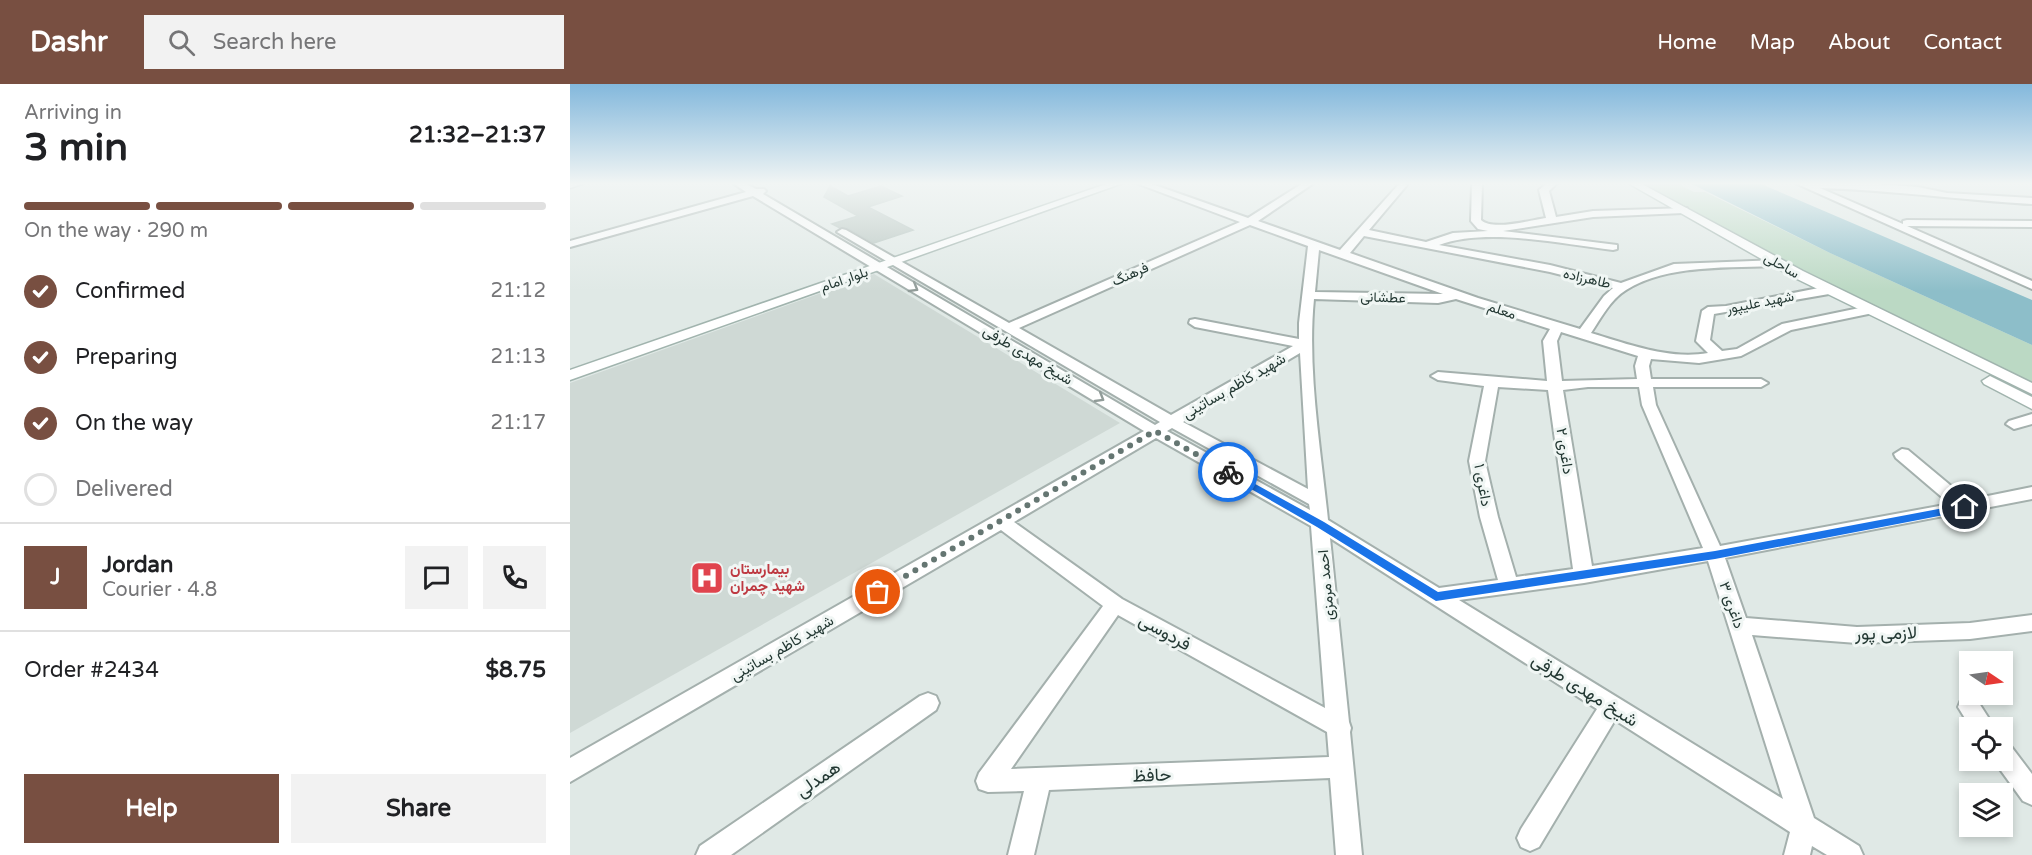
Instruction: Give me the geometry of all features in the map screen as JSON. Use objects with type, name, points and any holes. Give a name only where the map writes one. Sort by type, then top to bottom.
[{"type":"main road","name":"بلوار امام","points":[[570,375],[1001,219]]},
{"type":"main road","name":"بلوار امام","points":[[570,365],[1011,219]]},
{"type":"main road","name":"ساحلی","points":[[1699,219],[1829,290],[2032,389]]},
{"type":"main road","name":"ساحلی","points":[[1869,310],[1871,322],[1947,357],[2032,404]]},
{"type":"street","points":[[570,244],[655,219]]},
{"type":"street","name":"شیخ مهدی طرفی","points":[[810,219],[1155,431],[1321,524]]},
{"type":"street","name":"معلم","points":[[1244,219],[1458,295],[1582,336],[1646,354],[1699,359],[1741,352],[1787,327],[1869,310]]},
{"type":"street","name":"فرهنگ","points":[[1009,328],[1253,219]]},
{"type":"street","points":[[1343,254],[1373,219]]},
{"type":"street","points":[[1476,219],[1482,227],[1500,233],[1564,219]]},
{"type":"street","points":[[1886,219],[2032,285]]},
{"type":"street","points":[[1897,219],[2032,276]]},
{"type":"street","points":[[1907,223],[2032,224]]},
{"type":"street","name":"طاهرزاده","points":[[1362,232],[1490,260],[1589,277],[1622,287]]},
{"type":"street","points":[[1490,260],[1500,233]]},
{"type":"street","name":"طاهرزاده","points":[[1427,246],[1453,236],[1500,233],[1613,247]]},
{"type":"street","name":"احمد مرمزی","points":[[1314,243],[1305,323],[1306,344],[1349,855]]},
{"type":"street","name":"شیخ مهدی طرفی","points":[[882,262],[1009,328],[1172,422],[1319,502]]},
{"type":"street","points":[[1622,287],[1674,267],[1779,263]]},
{"type":"street","name":"طاهرزاده","points":[[1582,336],[1608,299],[1622,287]]},
{"type":"street","name":"شهید علیپور","points":[[1719,356],[1703,341],[1708,311],[1727,310],[1748,304],[1829,290]]},
{"type":"street","name":"عطشانی","points":[[1308,295],[1438,299],[1458,295]]},
{"type":"street","points":[[1195,323],[1306,344]]},
{"type":"street","name":"داغری ۲","points":[[1557,328],[1550,341],[1584,576]]},
{"type":"street","name":"شهید کاظم بساتینی","points":[[570,771],[1306,344]]},
{"type":"street","name":"داغری ۳","points":[[1646,354],[1642,366],[1649,405],[1715,555],[1804,826]]},
{"type":"street","points":[[1438,376],[1555,386],[1645,382],[1761,383]]},
{"type":"street","name":"داغری ۱","points":[[1492,382],[1477,461],[1489,517],[1509,586]]},
{"type":"street","points":[[2014,424],[2032,419]]},
{"type":"street","points":[[1902,454],[1965,507]]},
{"type":"street","points":[[1436,596],[1715,555],[2032,493]]},
{"type":"street","name":"فردوسی","points":[[1000,521],[1114,604],[1340,728]]},
{"type":"street","name":"شیخ مهدی طرقی","points":[[1321,524],[1850,855]]},
{"type":"street","name":"حافظ","points":[[1114,604],[988,781],[1343,767]]},
{"type":"street","name":"لازمی پور","points":[[1740,626],[1857,635],[1970,631],[2032,623]]},
{"type":"street","name":"همدلی","points":[[709,855],[928,703]]},
{"type":"street","points":[[1530,838],[1611,706]]},
{"type":"street","points":[[1969,707],[1976,717]]},
{"type":"street","points":[[2013,768],[2032,793]]},
{"type":"street","points":[[1021,855],[1039,779]]},
{"type":"street","points":[[1797,855],[1804,826]]},
{"type":"shaded area","name":"بیمارستان شهید چمران","points":[[874,274],[1120,423],[570,733],[570,383]]},
{"type":"green space","points":[[1705,219],[1760,219],[2032,345],[2032,384],[1812,277]]},
{"type":"water","points":[[1762,219],[1843,219],[2032,300],[2032,345],[1830,253]]},
{"type":"building","points":[[848,219],[891,219],[913,230],[874,243],[847,228],[840,228],[832,224]]},
{"type":"way so far","points":[[878,592],[1155,431],[1228,472]]},
{"type":"place","name":"بیمارستان شهید چمران","points":[[707,578]]},
{"type":"route","points":[[1228,472],[1321,524],[1436,596],[1715,555],[1965,507]]}]
